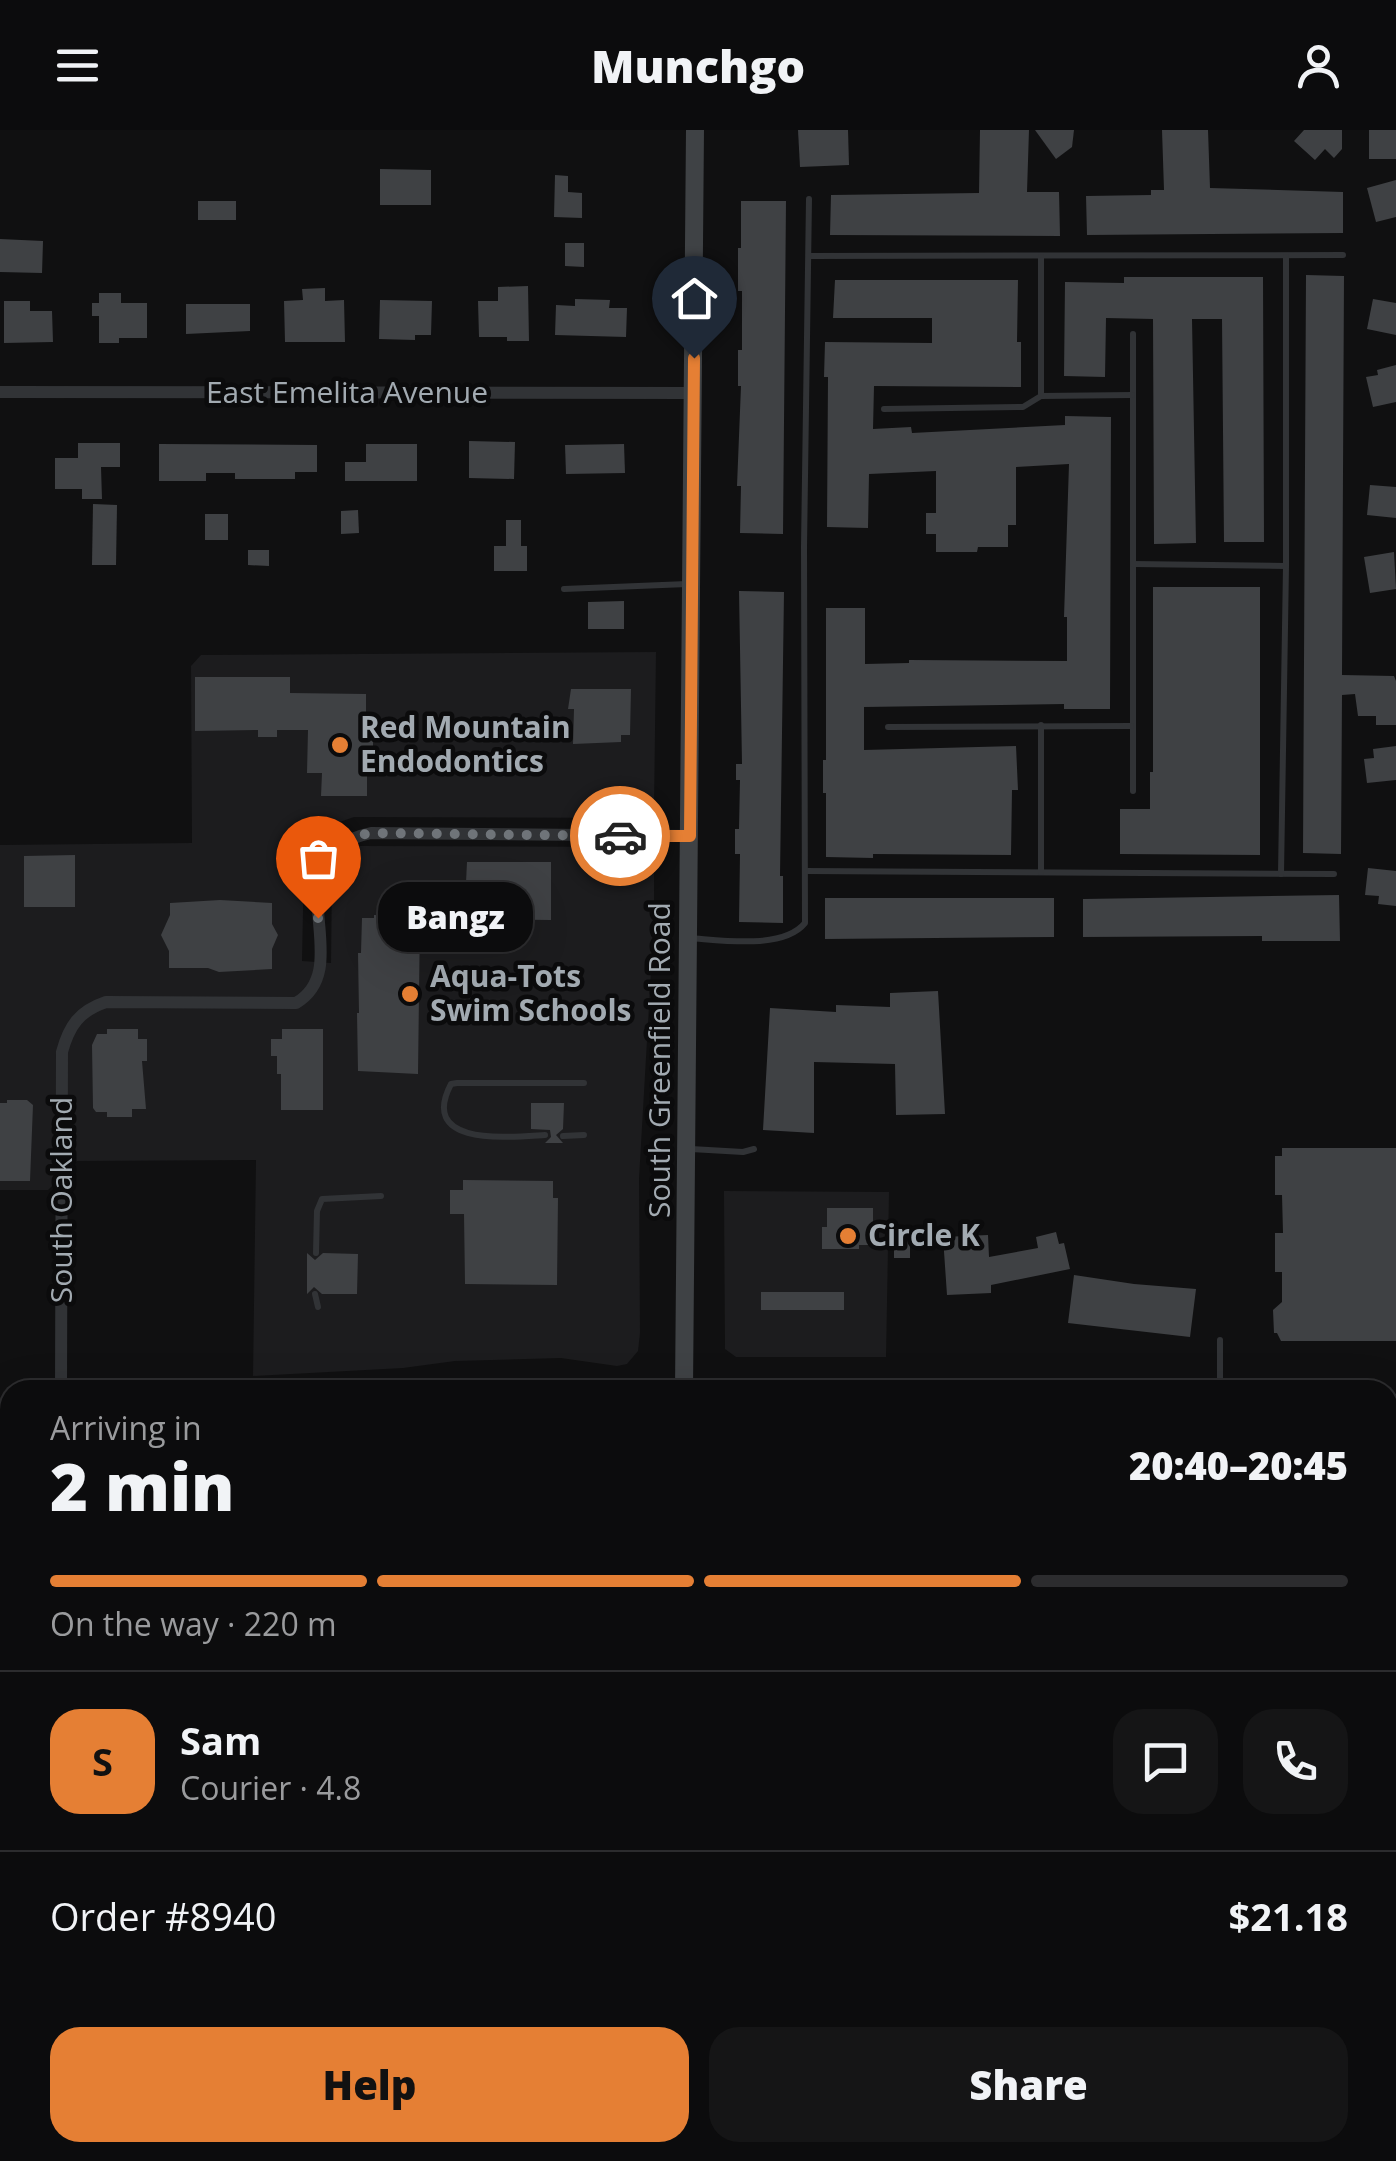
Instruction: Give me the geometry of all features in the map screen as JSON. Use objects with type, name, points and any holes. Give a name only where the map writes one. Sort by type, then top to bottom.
[{"type":"main road","name":"South Greenfield Road","points":[[684,1380],[694,130]]},
{"type":"street","name":"East Emelita Avenue","points":[[0,392],[693,393]]},
{"type":"street","name":"South Oakland","points":[[61,1380],[62,1052],[67,1031],[79,1016],[106,1002],[296,1003],[309,996],[319,977],[318,874],[326,856],[348,838],[370,833],[690,836]]},
{"type":"lane","points":[[687,938],[779,940],[796,934],[805,924],[804,547],[809,199]]},
{"type":"lane","points":[[809,256],[1342,254]]},
{"type":"lane","points":[[1041,257],[1041,396]]},
{"type":"lane","points":[[1281,874],[1286,257]]},
{"type":"lane","points":[[1132,334],[1132,791]]},
{"type":"lane","points":[[884,408],[1024,407],[1041,396],[1132,395]]},
{"type":"lane","points":[[1132,564],[1286,566]]},
{"type":"lane","points":[[564,589],[690,584]]},
{"type":"lane","points":[[1041,725],[1041,872]]},
{"type":"lane","points":[[888,726],[1131,726]]},
{"type":"lane","points":[[804,871],[1334,874]]},
{"type":"lane","points":[[545,1136],[495,1138],[455,1129],[449,1125],[443,1103],[452,1084],[457,1083],[584,1083]]},
{"type":"lane","points":[[563,1136],[584,1136]]},
{"type":"lane","points":[[688,1149],[743,1152],[754,1148]]},
{"type":"lane","points":[[316,1253],[317,1211],[322,1199],[381,1196]]},
{"type":"lane","points":[[315,1294],[318,1307]]},
{"type":"lane","points":[[1220,1340],[1220,1380]]},
{"type":"shaded area","points":[[656,652],[654,810],[650,818],[354,817],[334,824],[308,851],[304,862],[302,961],[331,963],[332,873],[346,848],[640,847],[654,855],[639,1179],[640,1333],[638,1351],[627,1364],[561,1358],[455,1361],[403,1368],[253,1376],[256,1160],[77,1161],[48,1190],[0,1190],[0,845],[192,843],[191,666],[201,655]]},
{"type":"shaded area","points":[[724,1191],[889,1192],[886,1357],[736,1357],[725,1349]]},
{"type":"building","points":[[798,130],[848,130],[849,165],[800,167]]},
{"type":"building","points":[[980,130],[1029,130],[1027,192],[1059,192],[1060,236],[830,235],[831,195],[979,193]]},
{"type":"building","points":[[1035,130],[1074,130],[1072,147],[1056,159]]},
{"type":"building","points":[[1162,130],[1208,130],[1210,188],[1343,192],[1343,233],[1087,235],[1086,196],[1151,195],[1151,190],[1164,190]]},
{"type":"building","points":[[1304,130],[1342,130],[1342,149],[1334,158],[1325,149],[1315,160],[1294,141]]},
{"type":"building","points":[[1369,130],[1396,130],[1396,159],[1369,159]]},
{"type":"building","points":[[380,169],[431,170],[431,205],[380,205]]},
{"type":"building","points":[[555,175],[568,176],[568,192],[582,193],[582,218],[554,217]]},
{"type":"building","points":[[1396,180],[1396,217],[1376,222],[1367,188]]},
{"type":"building","points":[[198,201],[236,201],[236,220],[198,220]]},
{"type":"building","points":[[741,201],[786,201],[783,534],[740,533],[741,486],[737,486],[741,386],[738,350],[742,350],[742,291],[738,291]]},
{"type":"building","points":[[0,239],[43,241],[42,273],[0,272]]},
{"type":"building","points":[[565,243],[584,243],[584,267],[565,266]]},
{"type":"building","points":[[1306,275],[1344,276],[1342,675],[1394,676],[1396,681],[1396,725],[1376,725],[1376,716],[1358,716],[1355,694],[1342,695],[1341,854],[1303,853]]},
{"type":"building","points":[[1124,277],[1263,277],[1264,542],[1224,542],[1222,319],[1192,319],[1196,543],[1154,544],[1153,319],[1106,318],[1105,377],[1064,376],[1065,282],[1124,283]]},
{"type":"building","points":[[835,280],[1018,280],[1021,387],[874,386],[873,429],[911,427],[912,433],[1065,425],[1065,416],[1111,417],[1110,709],[1064,709],[1064,704],[864,707],[864,750],[1016,746],[1018,790],[1012,790],[1011,855],[826,857],[826,608],[865,608],[865,664],[909,660],[1067,661],[1064,617],[1069,464],[1016,467],[1016,525],[1008,525],[1008,547],[936,552],[936,534],[926,534],[926,513],[936,513],[936,471],[869,474],[868,528],[827,527],[825,342],[932,343],[932,318],[833,318]]},
{"type":"building","points":[[528,286],[529,341],[479,337],[478,301],[498,301],[498,287]]},
{"type":"building","points":[[325,288],[325,301],[344,300],[345,342],[285,342],[284,301],[303,300],[302,289]]},
{"type":"building","points":[[99,293],[121,293],[121,303],[147,303],[147,338],[99,343],[99,316],[92,316],[92,303],[99,303]]},
{"type":"building","points":[[575,299],[610,300],[609,308],[627,308],[626,337],[555,335],[556,305],[575,306]]},
{"type":"building","points":[[1373,299],[1396,303],[1396,335],[1367,329]]},
{"type":"building","points":[[380,300],[432,301],[431,335],[415,335],[415,340],[379,339]]},
{"type":"building","points":[[4,301],[30,301],[30,311],[52,311],[53,342],[4,343]]},
{"type":"building","points":[[186,304],[250,304],[250,331],[186,334]]},
{"type":"building","points":[[1396,365],[1396,402],[1373,407],[1366,377]]},
{"type":"building","points":[[469,441],[515,442],[514,479],[469,478]]},
{"type":"building","points":[[78,443],[120,443],[120,467],[101,467],[102,499],[82,499],[82,489],[55,489],[55,458],[78,458]]},
{"type":"building","points":[[159,444],[317,445],[317,472],[295,472],[295,479],[235,479],[235,473],[206,473],[206,481],[159,481]]},
{"type":"building","points":[[366,444],[417,444],[417,481],[345,481],[345,462],[366,462]]},
{"type":"building","points":[[624,444],[625,473],[566,474],[565,445]]},
{"type":"building","points":[[1370,485],[1396,487],[1396,518],[1367,515]]},
{"type":"building","points":[[93,504],[117,505],[116,565],[92,565]]},
{"type":"building","points":[[358,510],[359,533],[341,534],[341,511]]},
{"type":"building","points":[[205,514],[228,514],[228,540],[205,540]]},
{"type":"building","points":[[506,520],[521,520],[521,546],[527,546],[527,571],[494,571],[494,546],[506,546]]},
{"type":"building","points":[[248,550],[269,550],[269,566],[248,565]]},
{"type":"building","points":[[1394,552],[1396,589],[1370,593],[1364,557]]},
{"type":"building","points":[[1153,587],[1260,587],[1260,855],[1120,854],[1120,809],[1150,809]]},
{"type":"building","points":[[739,591],[784,592],[780,876],[783,923],[739,922],[740,854],[735,854],[735,829],[739,829],[740,780],[736,780],[736,764],[742,764]]},
{"type":"building","points":[[624,601],[624,629],[588,629],[588,602]]},
{"type":"building","points":[[195,677],[290,677],[290,693],[366,694],[366,732],[373,732],[373,759],[367,759],[367,796],[321,796],[322,773],[307,773],[308,730],[277,730],[277,737],[258,737],[258,730],[195,731]]},
{"type":"building","points":[[571,689],[631,689],[630,735],[621,735],[621,742],[573,744],[574,709],[568,709]]},
{"type":"building","points":[[1396,746],[1396,780],[1367,783],[1364,759],[1374,758],[1373,749]]},
{"type":"building","points":[[75,855],[75,907],[24,907],[24,856]]},
{"type":"building","points":[[467,862],[551,862],[551,920],[468,919]]},
{"type":"building","points":[[1368,868],[1396,871],[1396,906],[1378,904],[1379,896],[1365,895]]},
{"type":"building","points":[[1339,895],[1340,941],[1262,941],[1262,936],[1083,937],[1083,899]]},
{"type":"building","points":[[825,898],[1054,898],[1054,937],[825,939]]},
{"type":"building","points":[[170,903],[272,903],[272,924],[278,935],[272,949],[272,969],[219,972],[208,968],[169,968],[169,951],[161,935],[170,915]]},
{"type":"building","points":[[420,916],[418,1074],[358,1071],[358,953],[362,918]]},
{"type":"building","points":[[938,991],[945,1114],[896,1115],[895,1064],[814,1062],[814,1133],[763,1130],[770,1008],[836,1012],[836,1005],[890,1007],[890,993]]},
{"type":"building","points":[[107,1029],[138,1029],[138,1039],[147,1039],[147,1061],[142,1061],[146,1109],[132,1109],[132,1117],[107,1117],[107,1112],[96,1112],[93,1108],[92,1045],[97,1034],[107,1034]]},
{"type":"building","points":[[282,1029],[323,1029],[323,1110],[281,1110],[281,1074],[277,1074],[277,1056],[271,1056],[271,1039],[282,1039]]},
{"type":"building","points":[[27,1100],[33,1105],[30,1181],[0,1181],[0,1103]]},
{"type":"building","points":[[531,1103],[564,1103],[563,1129],[556,1135],[563,1143],[545,1143],[551,1137],[550,1130],[531,1129]]},
{"type":"building","points":[[1282,1148],[1396,1148],[1396,1341],[1281,1341],[1274,1333],[1273,1310],[1282,1302],[1282,1272],[1275,1272],[1275,1233],[1283,1233],[1282,1195],[1275,1195],[1275,1156],[1282,1156]]},
{"type":"building","points":[[463,1180],[553,1181],[553,1198],[558,1198],[557,1285],[465,1284],[464,1214],[450,1214],[450,1190],[463,1190]]},
{"type":"building","name":"Circle K","points":[[827,1208],[873,1208],[873,1245],[822,1249]]},
{"type":"building","points":[[1056,1232],[1059,1244],[1064,1243],[1070,1269],[991,1285],[991,1293],[947,1295],[943,1237],[988,1235],[989,1257],[1038,1248],[1036,1237]]},
{"type":"building","points":[[894,1236],[910,1236],[910,1258],[894,1258]]},
{"type":"building","points":[[307,1253],[315,1260],[323,1253],[358,1254],[357,1294],[322,1294],[314,1287],[307,1294]]},
{"type":"building","points":[[1074,1275],[1196,1289],[1190,1337],[1068,1323]]},
{"type":"building","name":"Circle K","points":[[761,1292],[844,1292],[844,1310],[761,1310]]},
{"type":"way so far","points":[[318,918],[318,874],[326,856],[348,838],[370,833],[620,836]]},
{"type":"place","name":"Red Mountain Endodontics","points":[[340,745]]},
{"type":"place","name":"Bangz","points":[[318,918]]},
{"type":"place","name":"Aqua-Tots Swim Schools","points":[[410,994]]},
{"type":"place","name":"Circle K","points":[[848,1236]]},
{"type":"route","points":[[620,836],[690,836],[694,358]]}]
